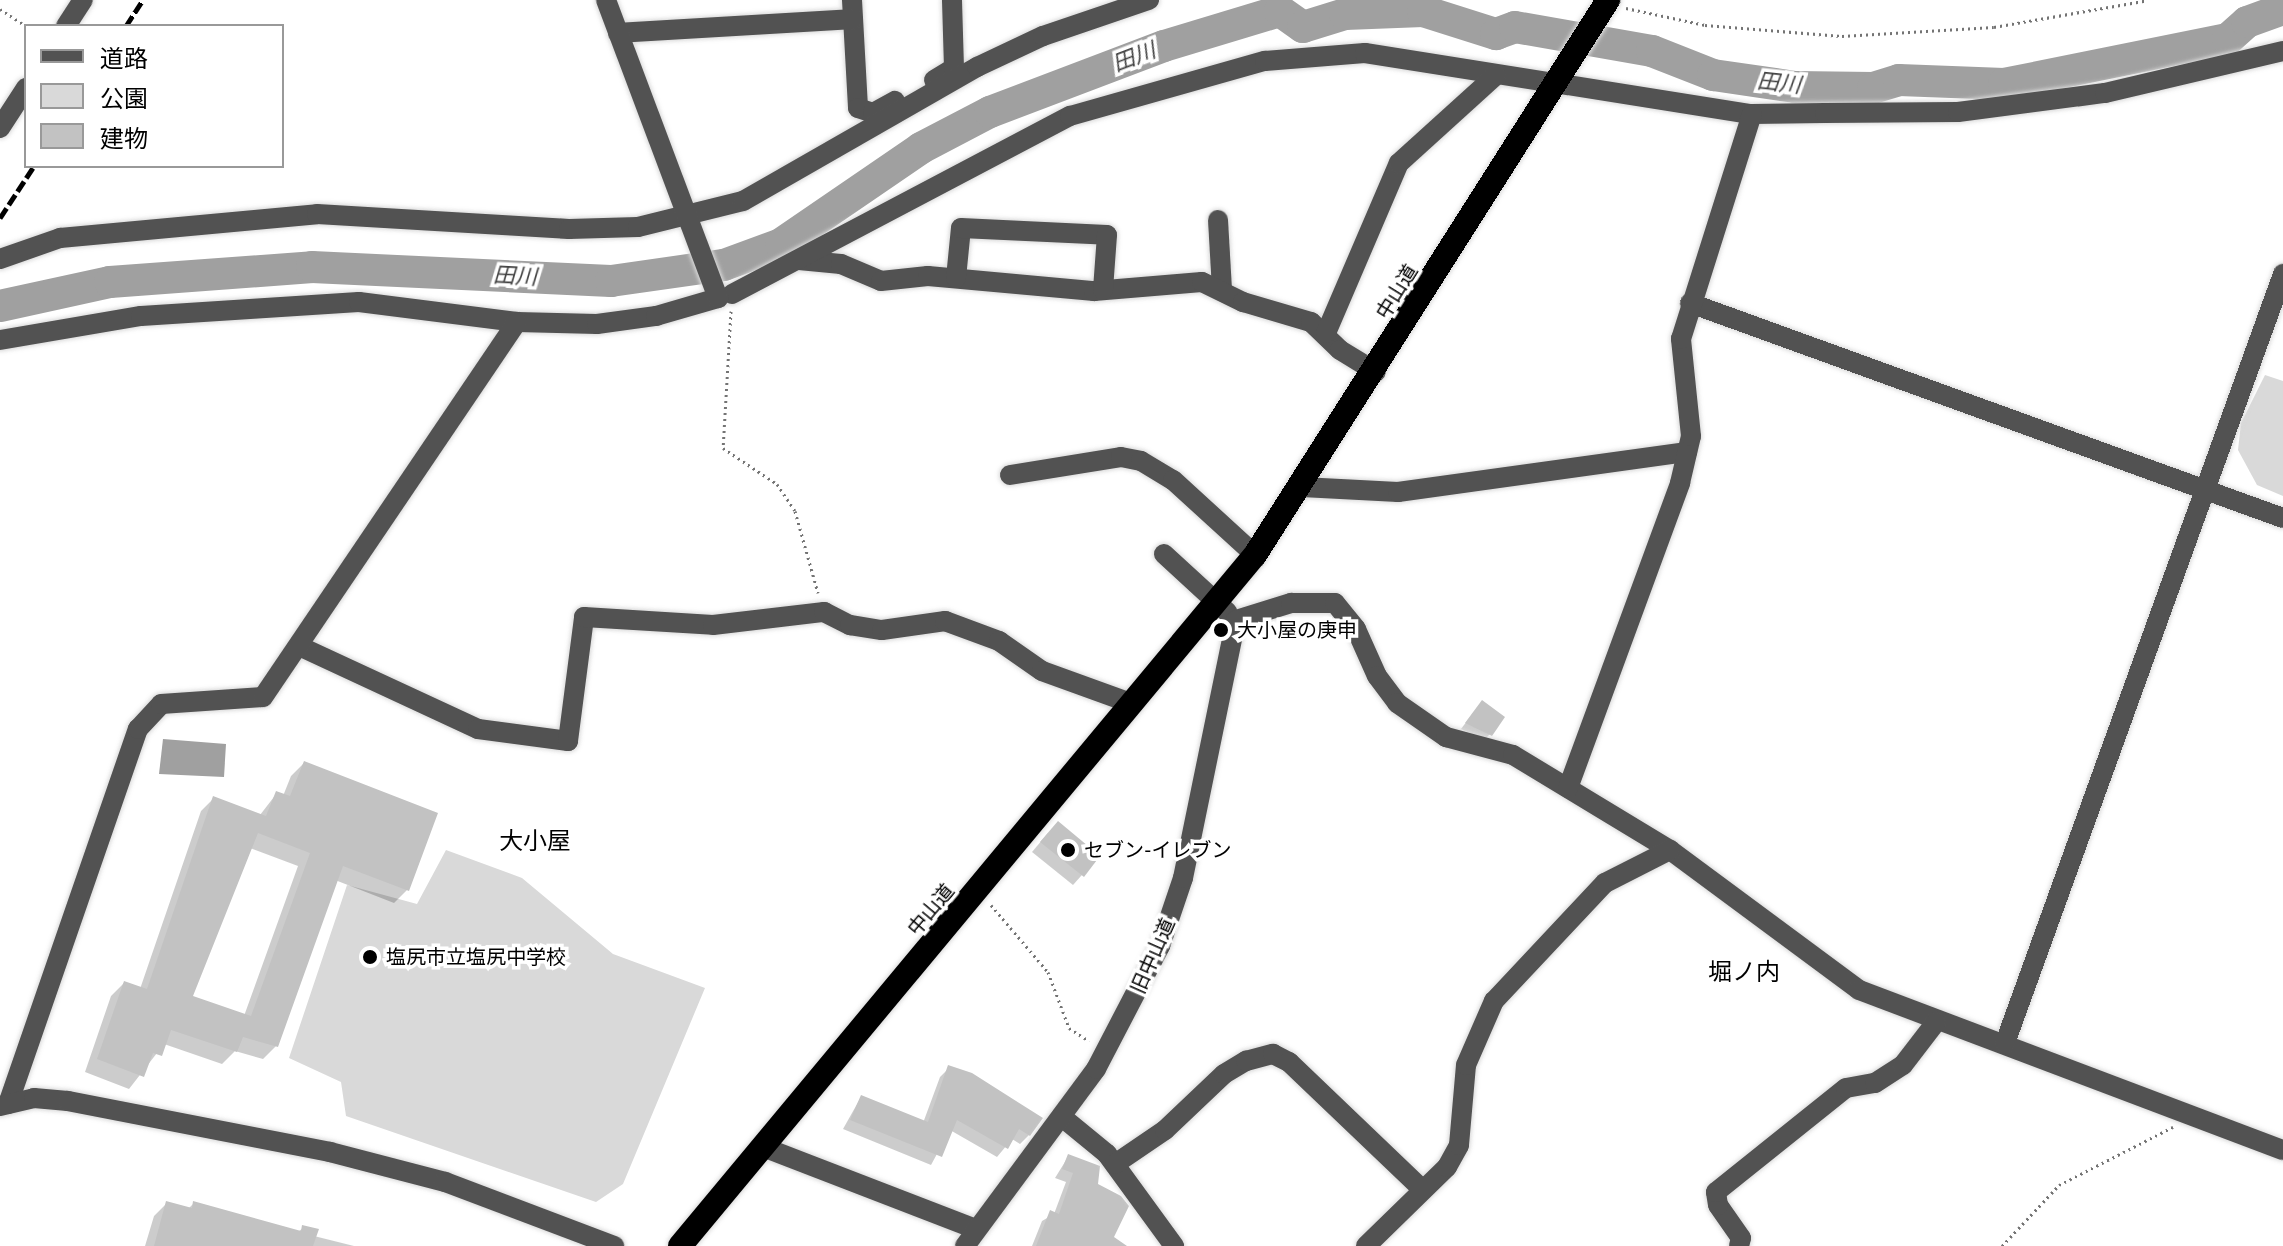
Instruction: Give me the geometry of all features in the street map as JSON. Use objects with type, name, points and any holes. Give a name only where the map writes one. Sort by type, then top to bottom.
[{"type":"highway","name":"中山道","points":[[680,1246],[1133,704],[1227,612],[1255,555],[1376,372],[1603,3]]},
{"type":"street","points":[[67,24],[83,0]]},
{"type":"street","points":[[606,0],[687,216],[722,295]]},
{"type":"street","points":[[618,33],[852,9],[858,108],[873,113],[954,68],[952,0]]},
{"type":"street","points":[[0,259],[60,238],[194,221],[317,214],[618,229],[687,216],[743,201],[977,67],[1043,36],[1149,0]]},
{"type":"street","points":[[0,340],[141,316],[359,302],[517,322],[597,324],[656,316],[722,295],[799,260],[1070,116],[1180,81],[1265,61],[1365,53],[1752,114],[1958,112],[2105,93],[2283,51]]},
{"type":"street","points":[[1326,333],[1399,163],[1496,75]]},
{"type":"street","points":[[0,128],[24,91]]},
{"type":"street","points":[[1568,788],[1687,452],[1691,436],[1681,339],[1752,114]]},
{"type":"street","points":[[1218,220],[1222,289]]},
{"type":"street","points":[[956,278],[961,228],[1107,235],[1103,290]]},
{"type":"street","points":[[799,260],[841,264],[881,281],[956,278],[1103,290],[1202,282],[1222,289],[1243,302],[1291,312],[1326,333],[1340,350],[1376,372]]},
{"type":"street","points":[[2005,1043],[2283,274]]},
{"type":"street","points":[[1690,303],[2283,518]]},
{"type":"street","points":[[4,1105],[138,729],[161,704],[263,697],[517,322]]},
{"type":"street","points":[[1302,487],[1398,492],[1687,452]]},
{"type":"street","points":[[1010,475],[1121,457],[1141,461],[1173,480],[1255,555]]},
{"type":"street","points":[[1164,554],[1227,612],[1291,603],[1335,603],[1356,629],[1377,676],[1397,703],[1446,737],[1513,755],[1670,850],[1859,990],[1936,1022],[2005,1043],[2283,1150]]},
{"type":"street","points":[[299,646],[478,729],[568,741],[584,617],[713,625],[824,612],[850,625],[882,630],[945,621],[999,641],[1042,671],[1133,704]]},
{"type":"street","name":"旧中山道","points":[[971,1238],[1062,1117],[1105,1052],[1171,919],[1227,612]]},
{"type":"street","points":[[1366,1246],[1447,1167],[1459,1145],[1466,1065],[1494,1001],[1605,883],[1670,850]]},
{"type":"street","points":[[1739,1246],[1741,1238],[1718,1205],[1716,1192],[1846,1088],[1875,1083],[1903,1065],[1936,1022]]},
{"type":"street","points":[[1115,1164],[1165,1130],[1224,1074],[1246,1061],[1273,1054],[1289,1062],[1422,1189]]},
{"type":"street","points":[[4,1105],[34,1098],[68,1101],[330,1152],[445,1182],[614,1246]]},
{"type":"street","points":[[1062,1117],[1115,1164],[1174,1246]]},
{"type":"street","points":[[763,1147],[971,1238]]},
{"type":"path","points":[[1603,3],[1705,25],[1842,36],[1994,27],[2148,0]]},
{"type":"path","points":[[0,9],[24,25]]},
{"type":"path","points":[[722,295],[723,448],[777,484],[795,511],[824,612]]},
{"type":"path","points":[[977,892],[1007,920],[1048,972],[1069,1028],[1105,1052]]},
{"type":"path","points":[[2002,1246],[2059,1185],[2194,1117]]},
{"type":"green space","points":[[2265,375],[2283,381],[2283,496],[2257,485],[2238,450],[2241,423]]},
{"type":"green space","points":[[446,850],[522,878],[613,954],[705,988],[623,1184],[596,1202],[346,1116],[341,1082],[289,1058],[347,885],[417,904]]},
{"type":"shaded area","points":[[163,739],[226,744],[224,777],[159,774]]},
{"type":"building","points":[[1482,700],[1505,717],[1492,736],[1465,723]]},
{"type":"building","points":[[304,761],[438,813],[409,891],[343,866],[278,1047],[243,1037],[237,1052],[171,1030],[162,1056],[153,1053],[144,1077],[97,1059],[124,981],[147,989],[213,796],[266,816],[276,791],[290,796]],"holes":[[[258,833],[310,853],[251,1016],[193,996]]]},
{"type":"building","points":[[1058,821],[1100,856],[1084,877],[1040,842]]},
{"type":"building","points":[[948,1065],[972,1073],[1043,1118],[1030,1136],[1019,1129],[1008,1149],[957,1120],[942,1157],[850,1120],[861,1095],[928,1122]]},
{"type":"building","points":[[1068,1154],[1100,1166],[1098,1184],[1121,1196],[1129,1206],[1114,1237],[1127,1246],[1036,1246],[1050,1210],[1059,1214],[1073,1173],[1062,1169]]},
{"type":"building","points":[[166,1201],[192,1208],[193,1201],[301,1231],[302,1225],[319,1229],[313,1246],[154,1246]]},
{"type":"waterway","name":"田川","points":[[0,306],[110,282],[312,267],[611,281],[724,265],[781,244],[921,148],[990,112],[1164,46],[1280,11],[1303,27],[1345,14],[1423,11],[1496,34],[1515,27],[1652,51],[1713,75],[1795,87],[1873,88],[1899,80],[2004,84],[2228,39],[2247,22],[2283,9]]},
{"type":"railway","points":[[127,24],[143,0]]},
{"type":"railway","points":[[0,218],[33,168]]},
{"type":"place","name":"大小屋の庚申","points":[[1221,630]]},
{"type":"place","name":"セブン-イレブン","points":[[1068,850]]},
{"type":"place","name":"塩尻市立塩尻中学校","points":[[370,957]]},
{"type":"district","name":"大小屋","points":[[535,841]]},
{"type":"district","name":"堀ノ内","points":[[1744,972]]}]
